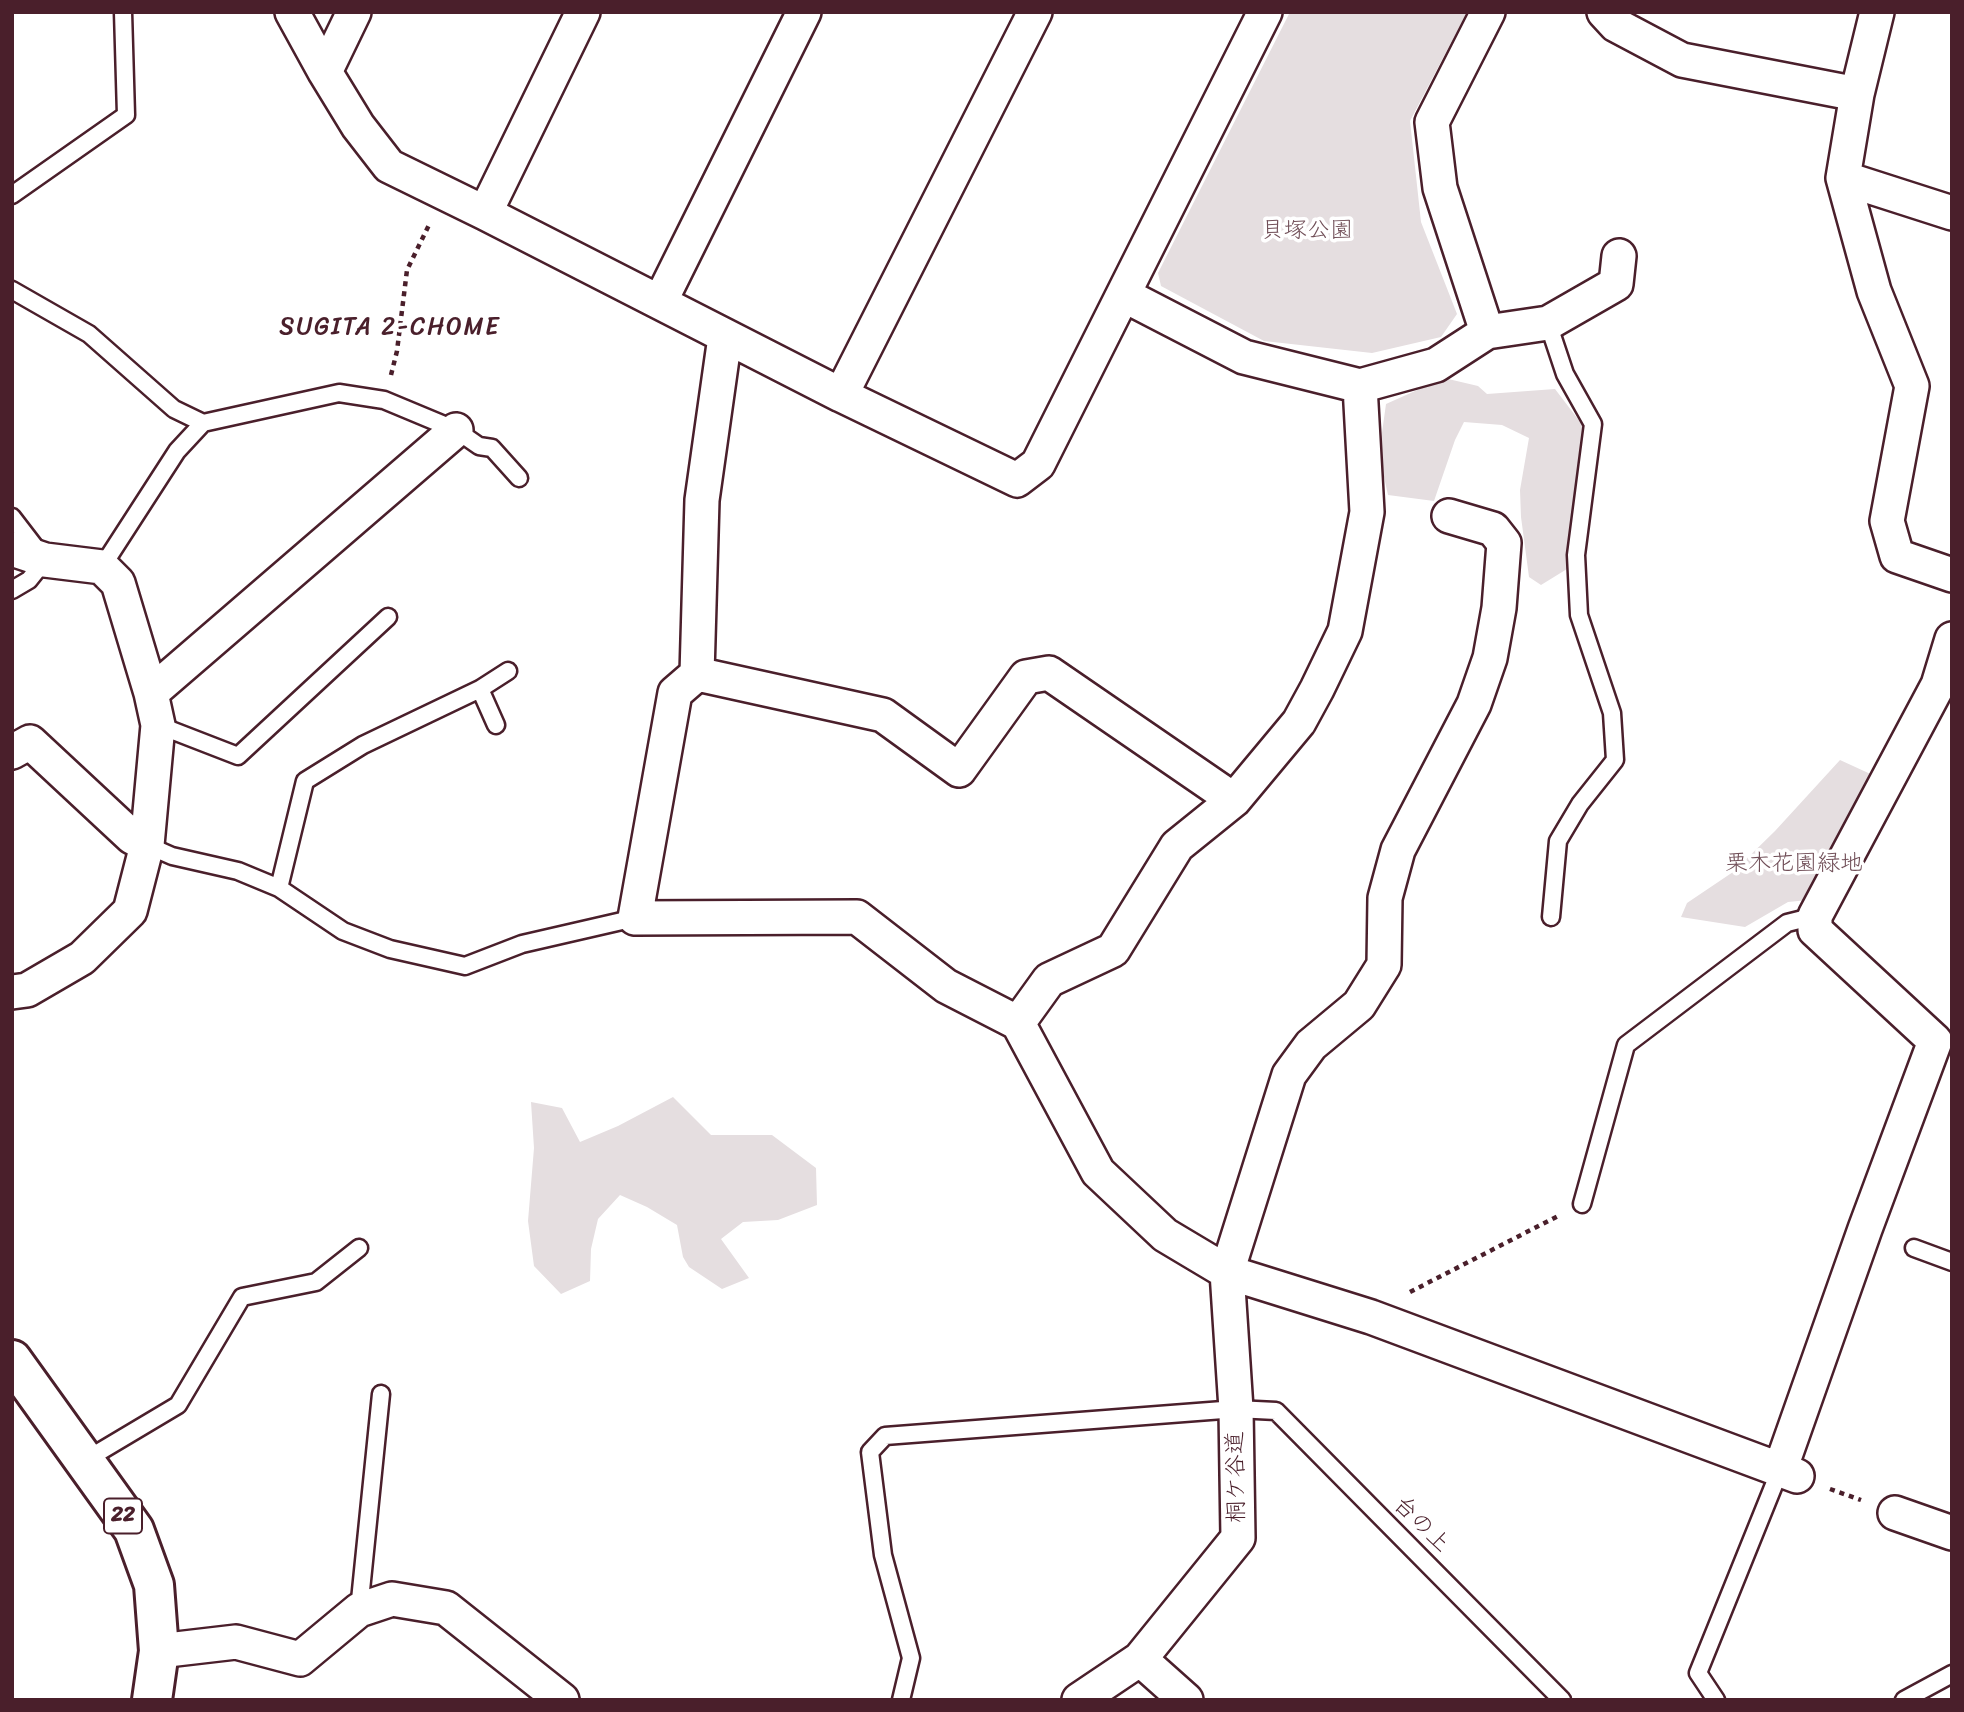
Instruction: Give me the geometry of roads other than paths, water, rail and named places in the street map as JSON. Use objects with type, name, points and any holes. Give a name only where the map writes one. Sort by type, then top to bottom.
[{"type":"main road","name":"22","points":[[12,1360],[134,1530],[153,1585],[159,1651],[152,1700]]},
{"type":"street","points":[[292,12],[358,126],[389,166],[725,337],[1017,480],[1038,464],[1265,12]]},
{"type":"street","points":[[325,72],[354,12]]},
{"type":"street","points":[[485,213],[583,12]]},
{"type":"street","points":[[660,302],[804,12]]},
{"type":"street","points":[[841,395],[1035,12]]},
{"type":"street","points":[[1487,332],[1440,188],[1432,122],[1488,12]]},
{"type":"street","points":[[1604,12],[1616,25],[1682,60],[1857,94]]},
{"type":"street","points":[[1877,12],[1857,94],[1843,178],[1874,291],[1912,386],[1887,522],[1897,556],[1952,575]]},
{"type":"street","points":[[1843,178],[1952,213]]},
{"type":"street","points":[[1124,295],[1244,357],[1360,386],[1436,365],[1487,332],[1548,323],[1616,284],[1619,256]]},
{"type":"street","points":[[725,337],[702,500],[697,674],[675,693],[635,918],[857,916],[946,986],[1018,1023],[1098,1172],[1165,1234],[1227,1272],[1371,1317],[1789,1473],[1865,1229],[1935,1041],[1815,930],[1815,916],[1938,685],[1952,639]]},
{"type":"street","points":[[1018,1023],[1049,980],[1113,950],[1177,846],[1234,800],[1299,722],[1318,689],[1345,631],[1367,512],[1360,386]]},
{"type":"street","points":[[150,693],[456,430]]},
{"type":"street","points":[[1227,1272],[1289,1075],[1311,1045],[1359,1005],[1384,965],[1385,898],[1398,850],[1474,704],[1490,659],[1499,608],[1504,543],[1493,529],[1449,516]]},
{"type":"street","points":[[12,549],[44,560],[102,567],[118,583],[158,726],[147,845],[131,911],[82,958],[17,984]]},
{"type":"street","points":[[697,674],[883,715],[959,770],[1026,677],[1049,673],[1234,800]]},
{"type":"street","points":[[12,752],[30,742],[132,837],[147,845]]},
{"type":"street","name":"桐ケ谷道","points":[[1079,1700],[1140,1659],[1238,1538],[1236,1409],[1227,1272]]},
{"type":"street","points":[[1895,1513],[1952,1533]]},
{"type":"street","points":[[159,1651],[236,1642],[300,1659],[359,1610],[392,1599],[446,1608],[562,1700]]},
{"type":"street","points":[[1140,1659],[1186,1700]]},
{"type":"lane","points":[[12,195],[126,115],[123,12]]},
{"type":"lane","points":[[12,290],[89,334],[174,409],[203,424]]},
{"type":"lane","points":[[1548,323],[1565,374],[1593,424],[1576,555],[1579,615],[1612,713],[1615,760],[1580,804],[1558,841],[1551,916]]},
{"type":"lane","points":[[102,567],[177,451],[203,424],[339,393],[384,400],[456,430],[479,446],[492,448],[519,478]]},
{"type":"lane","points":[[12,517],[44,560],[29,580],[12,590]]},
{"type":"lane","points":[[158,726],[238,756],[388,617]]},
{"type":"lane","points":[[279,888],[304,781],[363,745],[480,689],[508,671]]},
{"type":"lane","points":[[480,689],[496,725]]},
{"type":"lane","points":[[147,845],[172,856],[238,871],[279,888],[343,931],[390,949],[465,966],[523,944],[635,918]]},
{"type":"lane","points":[[1582,1204],[1626,1045],[1787,923],[1815,916]]},
{"type":"lane","points":[[84,1461],[178,1405],[242,1297],[316,1282],[359,1248]]},
{"type":"lane","points":[[1914,1248],[1952,1262]]},
{"type":"lane","points":[[359,1610],[381,1394]]},
{"type":"lane","name":"台の上","points":[[901,1700],[911,1658],[883,1555],[870,1452],[885,1436],[1236,1409],[1276,1411],[1562,1700]]},
{"type":"lane","points":[[1716,1700],[1698,1673],[1789,1473]]},
{"type":"lane","points":[[1904,1700],[1952,1674]]},
{"type":"district","name":"SUGITA 2-CHOME","points":[[390,328]]},
{"type":"park label","name":"貝塚公園","points":[[1307,231]]},
{"type":"park label","name":"栗木花園緑地","points":[[1794,864]]}]
